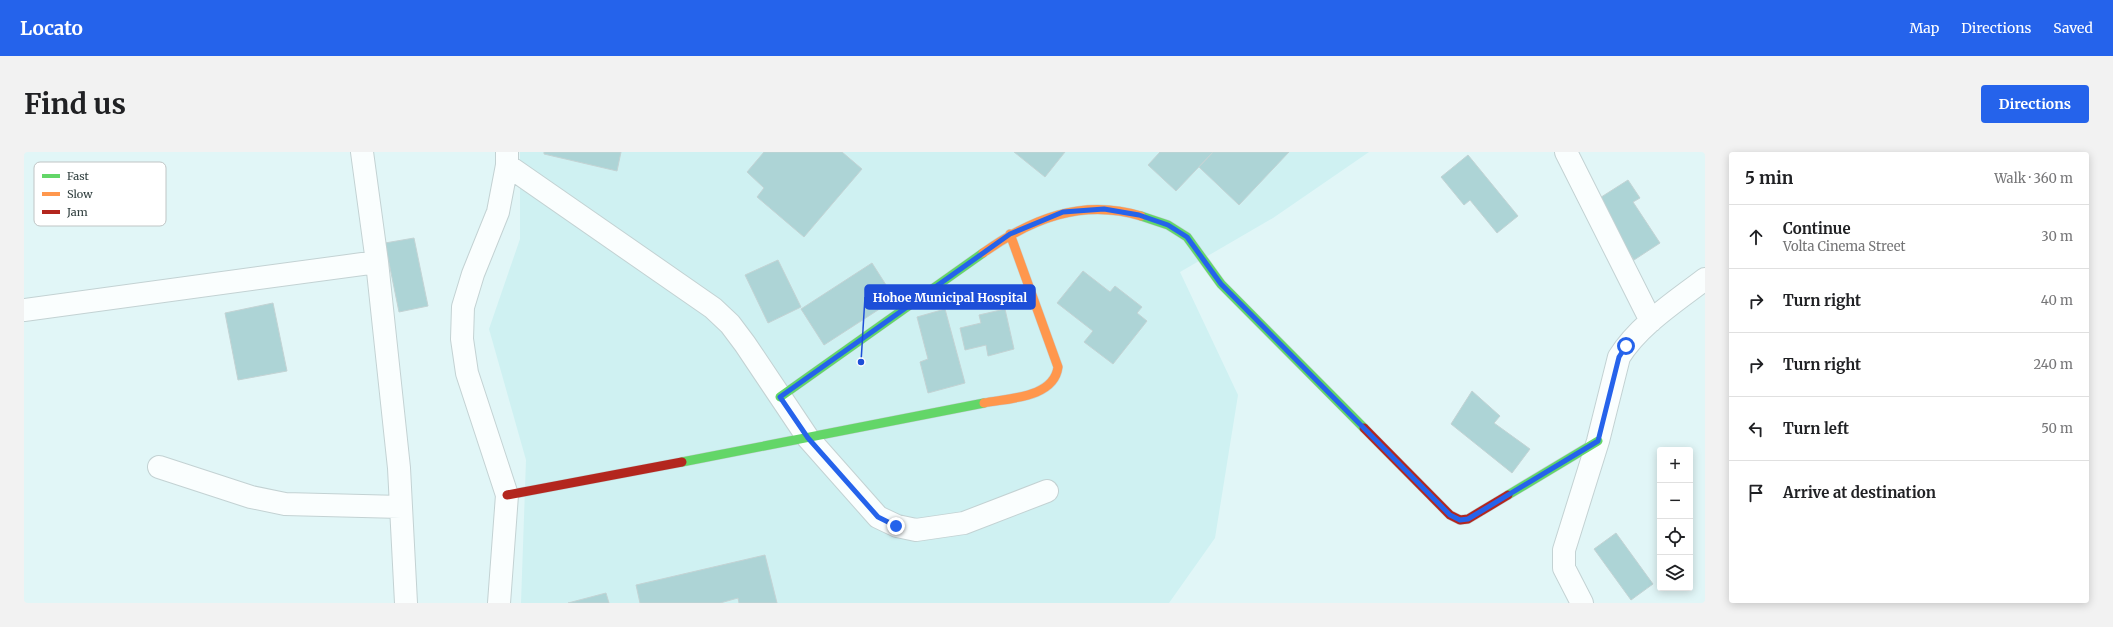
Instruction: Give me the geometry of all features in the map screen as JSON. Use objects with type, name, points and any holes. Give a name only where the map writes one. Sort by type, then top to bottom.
[{"type":"street","points":[[362,152],[377,262],[399,468],[406,603]]},
{"type":"street","points":[[1566,152],[1652,321]]},
{"type":"street","points":[[499,603],[507,495],[467,373],[462,339],[463,307],[473,274],[498,212],[507,159],[713,308],[730,324],[808,438],[878,517],[896,526],[916,530],[964,523],[1047,491]]},
{"type":"street","points":[[780,397],[1010,234],[1063,212],[1104,209],[1139,215],[1168,225],[1187,237],[1221,284],[1450,515],[1460,520],[1468,519],[1598,441]]},
{"type":"street","points":[[507,495],[808,438],[1039,392],[1049,387],[1057,378],[1058,367],[1010,234]]},
{"type":"street","points":[[24,310],[377,262]]},
{"type":"street","points":[[1582,603],[1564,568],[1564,550],[1598,441],[1619,357],[1626,346],[1652,321],[1705,279]]},
{"type":"street","points":[[159,467],[251,497],[285,504],[401,507]]},
{"type":"shaded area","points":[[520,152],[1369,152],[1273,218],[1180,272],[1238,395],[1215,538],[1169,603],[521,603],[526,460],[489,329],[520,239]]},
{"type":"building","points":[[544,152],[621,152],[617,171],[544,154]]},
{"type":"building","points":[[764,152],[842,152],[862,169],[804,237],[757,197],[764,188],[747,172]]},
{"type":"building","points":[[1014,152],[1065,152],[1045,177]]},
{"type":"building","points":[[1160,152],[1213,152],[1176,191],[1148,165]]},
{"type":"building","points":[[1213,152],[1289,152],[1239,205],[1199,167]]},
{"type":"building","points":[[1468,155],[1518,216],[1497,233],[1470,200],[1464,205],[1441,177]]},
{"type":"building","points":[[1628,180],[1640,198],[1633,202],[1660,243],[1634,260],[1595,201]]},
{"type":"building","points":[[414,238],[428,306],[399,312],[385,243]]},
{"type":"building","points":[[778,260],[801,307],[768,323],[745,275]]},
{"type":"building","points":[[872,263],[895,299],[824,345],[801,309]]},
{"type":"building","points":[[1083,271],[1110,292],[1115,286],[1142,307],[1137,313],[1147,321],[1113,364],[1084,342],[1093,331],[1057,303]]},
{"type":"building","points":[[273,303],[287,371],[238,380],[225,313]]},
{"type":"building","points":[[945,309],[965,383],[928,393],[920,362],[928,359],[917,317]]},
{"type":"building","points":[[1005,309],[1014,349],[988,356],[986,345],[965,350],[960,328],[981,323],[979,315]]},
{"type":"building","points":[[1472,391],[1500,416],[1494,423],[1530,449],[1512,473],[1451,424]]},
{"type":"building","points":[[1616,533],[1653,584],[1631,600],[1594,549]]},
{"type":"building","points":[[765,555],[777,603],[739,603],[738,598],[720,603],[640,603],[636,585]]},
{"type":"building","points":[[606,593],[609,603],[568,603]]},
{"type":"traffic: fast","points":[[1141,216],[1168,225],[1187,237],[1221,284],[1364,428]]},
{"type":"traffic: fast","points":[[780,397],[983,253]]},
{"type":"traffic: fast","points":[[682,462],[984,403]]},
{"type":"traffic: fast","points":[[1508,495],[1598,441]]},
{"type":"traffic: slow","points":[[983,253],[1020,230],[1058,215],[1098,209],[1119,211],[1141,216]]},
{"type":"traffic: slow","points":[[984,403],[1017,398],[1039,391],[1048,385],[1055,377],[1058,367],[1010,234]]},
{"type":"traffic: jam","points":[[1364,428],[1450,515],[1460,520],[1468,519],[1508,495]]},
{"type":"traffic: jam","points":[[507,495],[682,462]]},
{"type":"place","name":"Hohoe Municipal Hospital","points":[[861,362]]},
{"type":"route","points":[[896,526],[878,517],[808,438],[780,397],[1010,234],[1063,212],[1104,209],[1139,215],[1168,225],[1187,237],[1221,284],[1450,515],[1460,520],[1468,519],[1598,441],[1619,357],[1626,346]]}]
